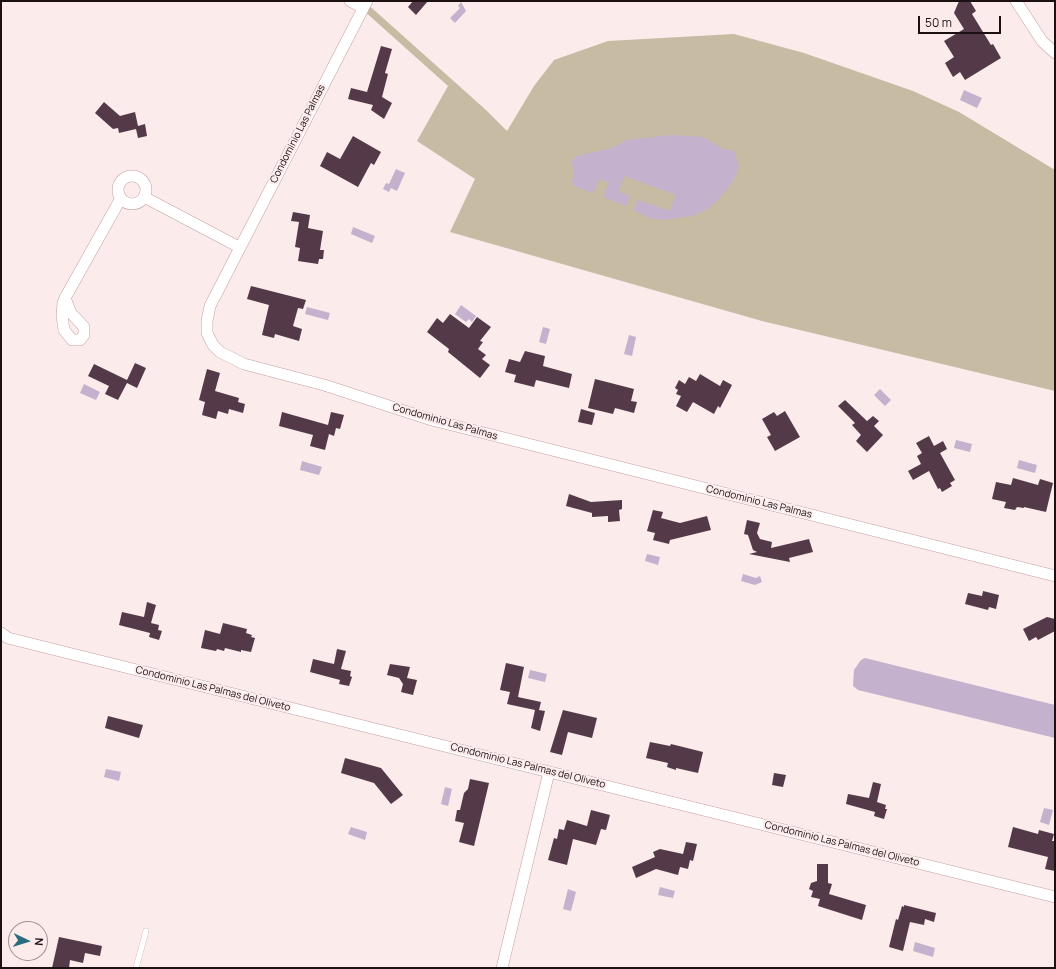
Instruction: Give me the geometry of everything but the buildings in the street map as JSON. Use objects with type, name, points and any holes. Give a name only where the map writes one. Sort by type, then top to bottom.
[{"type":"street","points":[[350,1],[365,5]]},
{"type":"street","points":[[1016,1],[1042,41],[1055,53]]},
{"type":"street","name":"Condominio Las Palmas","points":[[365,5],[239,247],[210,306],[207,327],[211,342],[216,349],[244,364],[324,385],[432,420],[1055,576]]},
{"type":"street","points":[[130,177],[138,178],[143,183],[145,190],[144,197],[139,202],[132,204],[126,203],[120,198],[118,192],[119,185],[123,179],[130,177]]},
{"type":"street","points":[[144,197],[239,247]]},
{"type":"street","points":[[65,298],[120,198]]},
{"type":"street","name":"Condominio Las Palmas del Oliveto","points":[[1,633],[8,638],[1055,897]]},
{"type":"street","points":[[502,968],[549,772]]},
{"type":"lane","points":[[136,968],[146,931]]},
{"type":"shaded area","points":[[353,1],[364,1],[486,110],[507,131],[534,86],[554,60],[608,41],[734,34],[804,53],[913,91],[959,112],[1055,170],[1055,391],[762,321],[450,232],[475,179],[417,141],[448,86]]},
{"type":"shaded area","points":[[461,2],[466,11],[455,23],[450,18],[460,8],[458,6]]},
{"type":"shaded area","points":[[964,90],[982,98],[977,108],[960,100]]},
{"type":"shaded area","points":[[670,135],[703,137],[723,149],[734,151],[739,167],[733,181],[717,201],[706,210],[693,216],[662,220],[650,218],[633,210],[638,200],[670,211],[676,195],[624,176],[619,191],[630,196],[626,206],[603,197],[609,183],[599,179],[593,193],[573,186],[572,180],[574,175],[572,161],[576,156],[612,148],[626,140]]},
{"type":"shaded area","points":[[396,169],[405,173],[397,191],[391,188],[389,192],[383,189],[386,183],[389,184]]},
{"type":"shaded area","points":[[353,227],[375,236],[372,243],[351,234]]},
{"type":"shaded area","points":[[461,305],[476,316],[472,322],[469,319],[466,322],[455,314]]},
{"type":"shaded area","points":[[307,307],[330,313],[328,320],[305,314]]},
{"type":"shaded area","points":[[543,327],[550,329],[546,344],[539,342]]},
{"type":"shaded area","points":[[629,335],[636,337],[632,356],[624,354]]},
{"type":"shaded area","points":[[84,384],[100,392],[96,400],[80,393]]},
{"type":"shaded area","points":[[880,389],[891,400],[885,406],[874,395]]},
{"type":"shaded area","points":[[956,440],[972,444],[970,452],[954,448]]},
{"type":"shaded area","points":[[1019,460],[1037,465],[1035,473],[1017,468]]},
{"type":"shaded area","points":[[302,461],[322,467],[319,475],[300,470]]},
{"type":"shaded area","points":[[647,554],[660,557],[658,565],[645,561]]},
{"type":"shaded area","points":[[743,574],[756,578],[760,576],[762,582],[755,585],[741,581]]},
{"type":"shaded area","points":[[865,658],[1055,705],[1055,738],[858,690],[853,686],[854,670],[861,660]]},
{"type":"shaded area","points":[[530,670],[547,674],[545,682],[528,678]]},
{"type":"shaded area","points":[[106,769],[121,772],[119,781],[104,777]]},
{"type":"shaded area","points":[[445,787],[452,789],[448,806],[441,804]]},
{"type":"shaded area","points":[[1044,808],[1053,810],[1049,825],[1040,822]]},
{"type":"shaded area","points":[[351,827],[367,832],[365,840],[348,834]]},
{"type":"shaded area","points":[[660,887],[675,891],[673,898],[658,895]]},
{"type":"shaded area","points":[[568,889],[576,892],[571,911],[563,909]]},
{"type":"shaded area","points":[[915,942],[935,948],[933,957],[913,951]]}]
